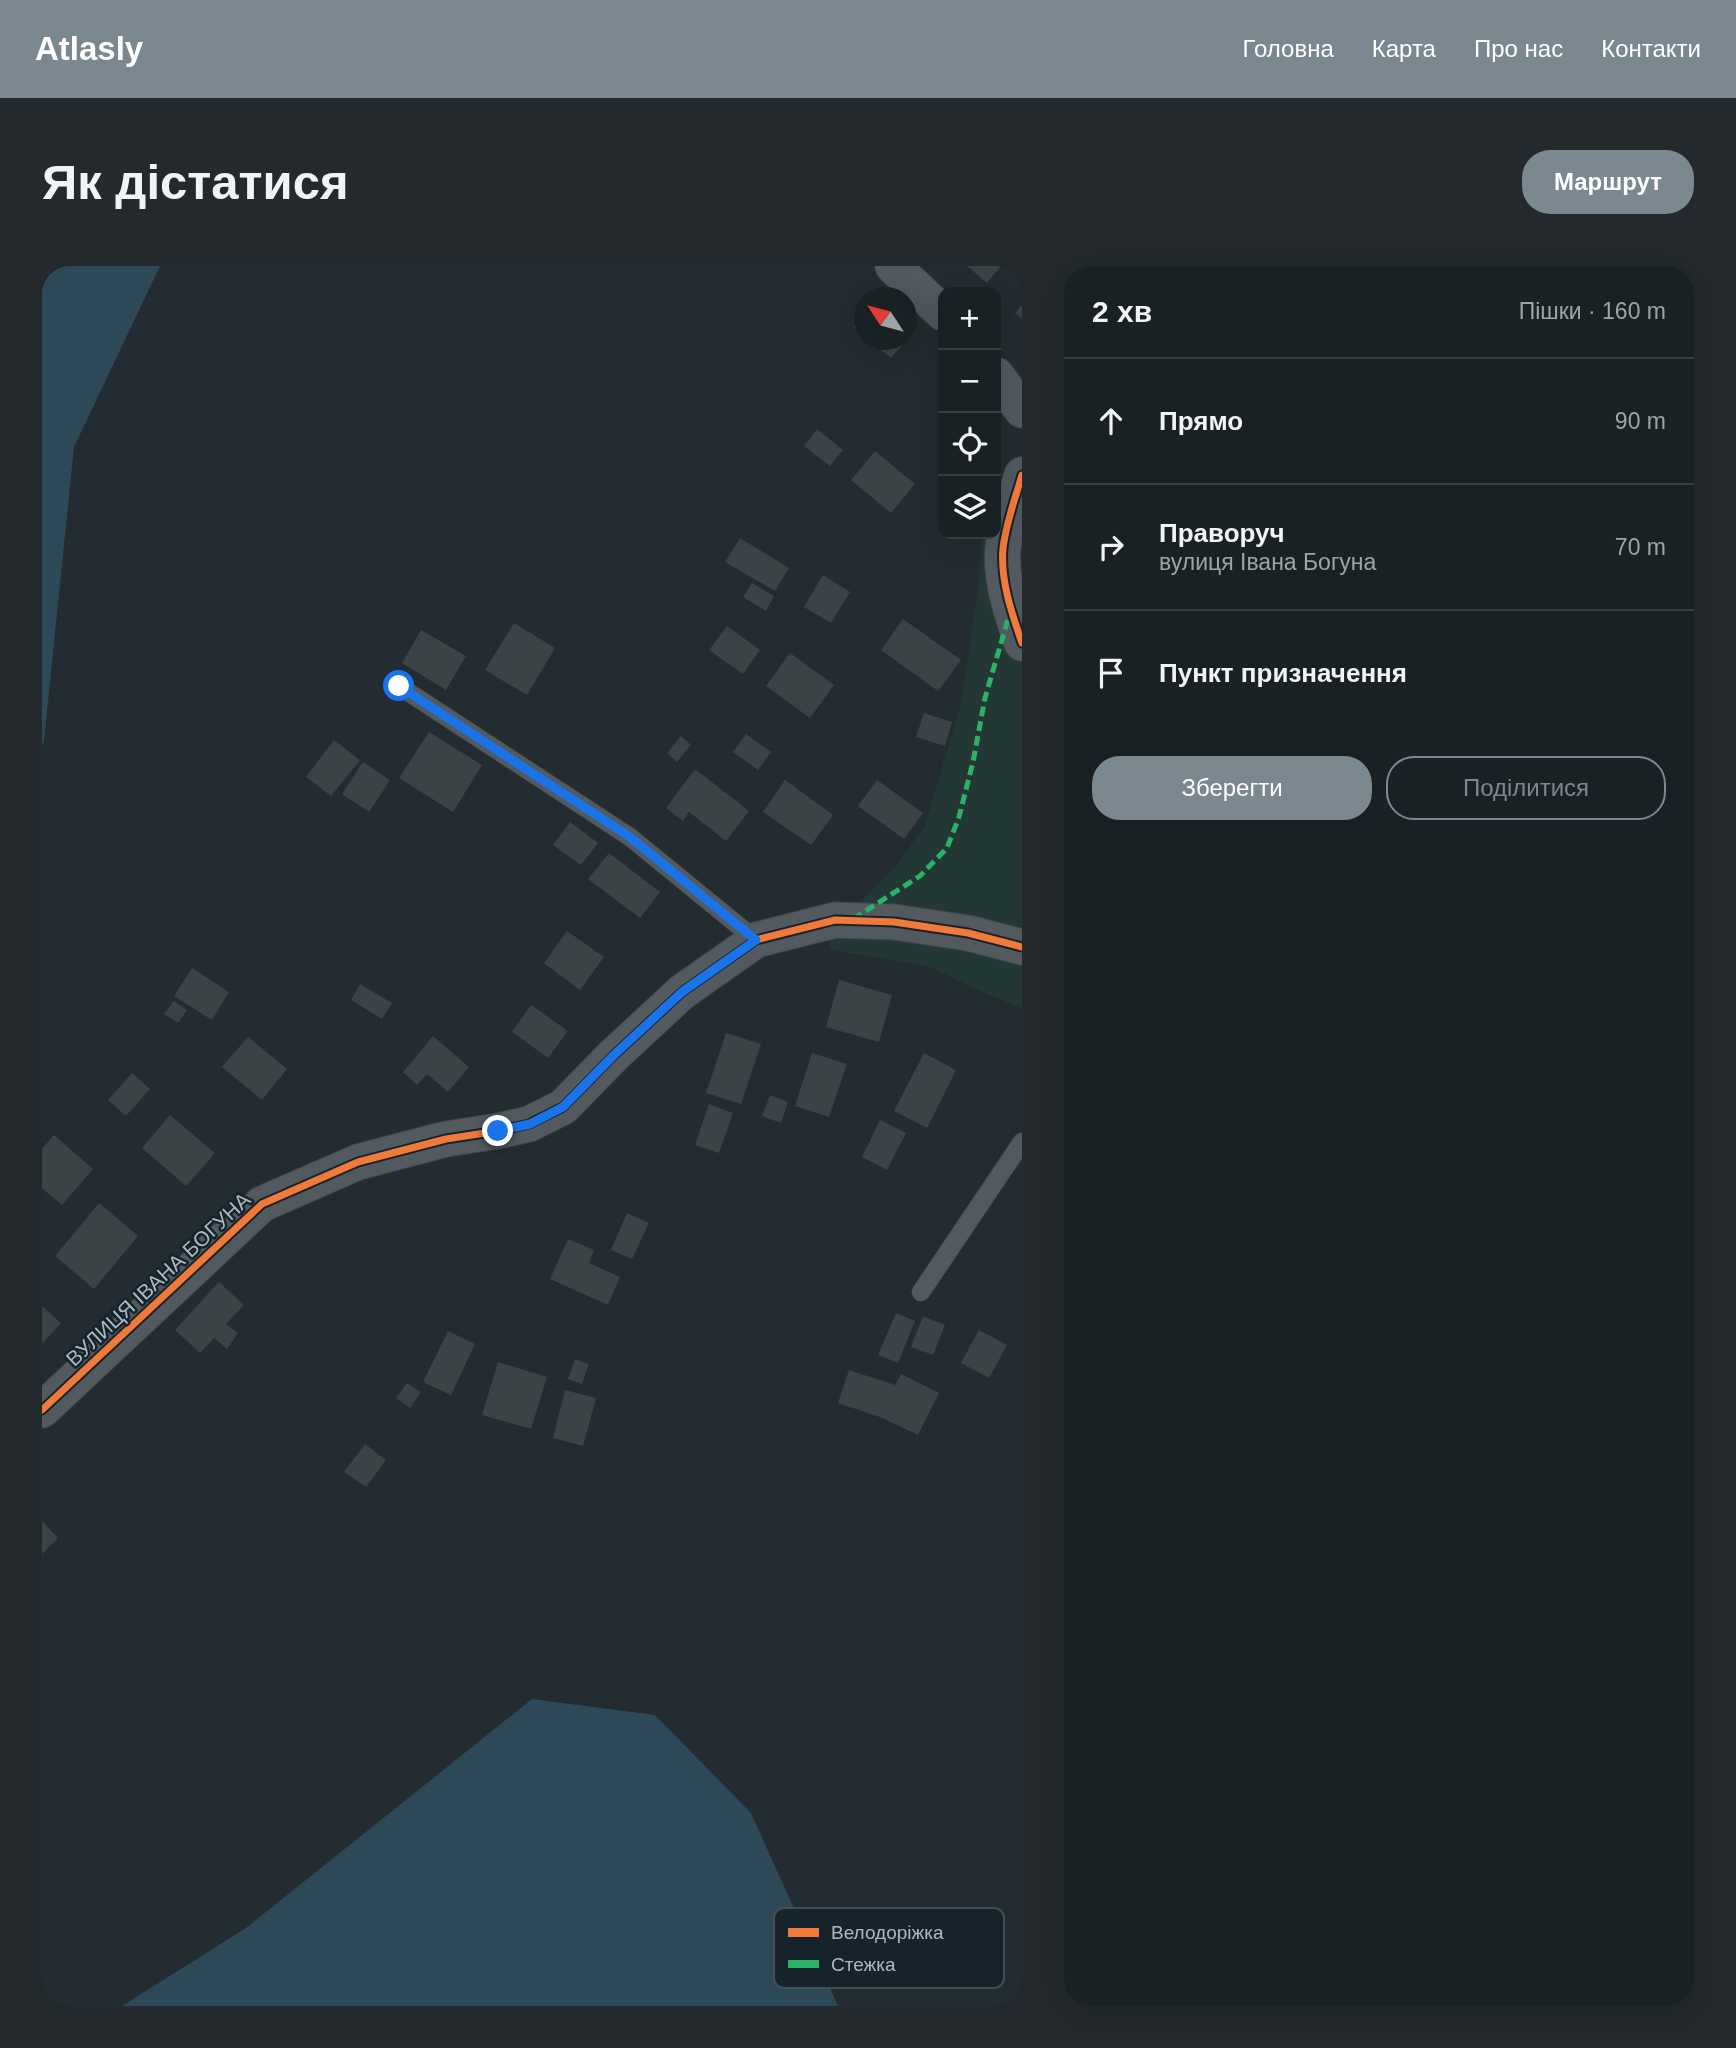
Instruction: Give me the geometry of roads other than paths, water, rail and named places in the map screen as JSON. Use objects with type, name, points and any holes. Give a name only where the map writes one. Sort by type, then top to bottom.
[{"type":"street","points":[[893,266],[938,308]]},
{"type":"street","points":[[1001,381],[1022,410]]},
{"type":"street","points":[[1022,475],[1007,527],[1003,574],[1022,643]]},
{"type":"street","name":"ВУЛИЦЯ ІВАНА БОГУНА","points":[[42,1410],[262,1204],[358,1163],[446,1139],[530,1124],[563,1107],[682,992],[756,940],[835,920],[894,922],[968,933],[1022,947]]},
{"type":"lane","points":[[399,686],[630,837],[756,940]]},
{"type":"lane","points":[[921,1292],[1022,1142]]},
{"type":"water","points":[[42,266],[160,266],[74,447],[42,745]]},
{"type":"water","points":[[532,1699],[655,1715],[751,1813],[794,1908],[774,1908],[774,1988],[830,1988],[838,2006],[122,2006],[246,1928]]}]
